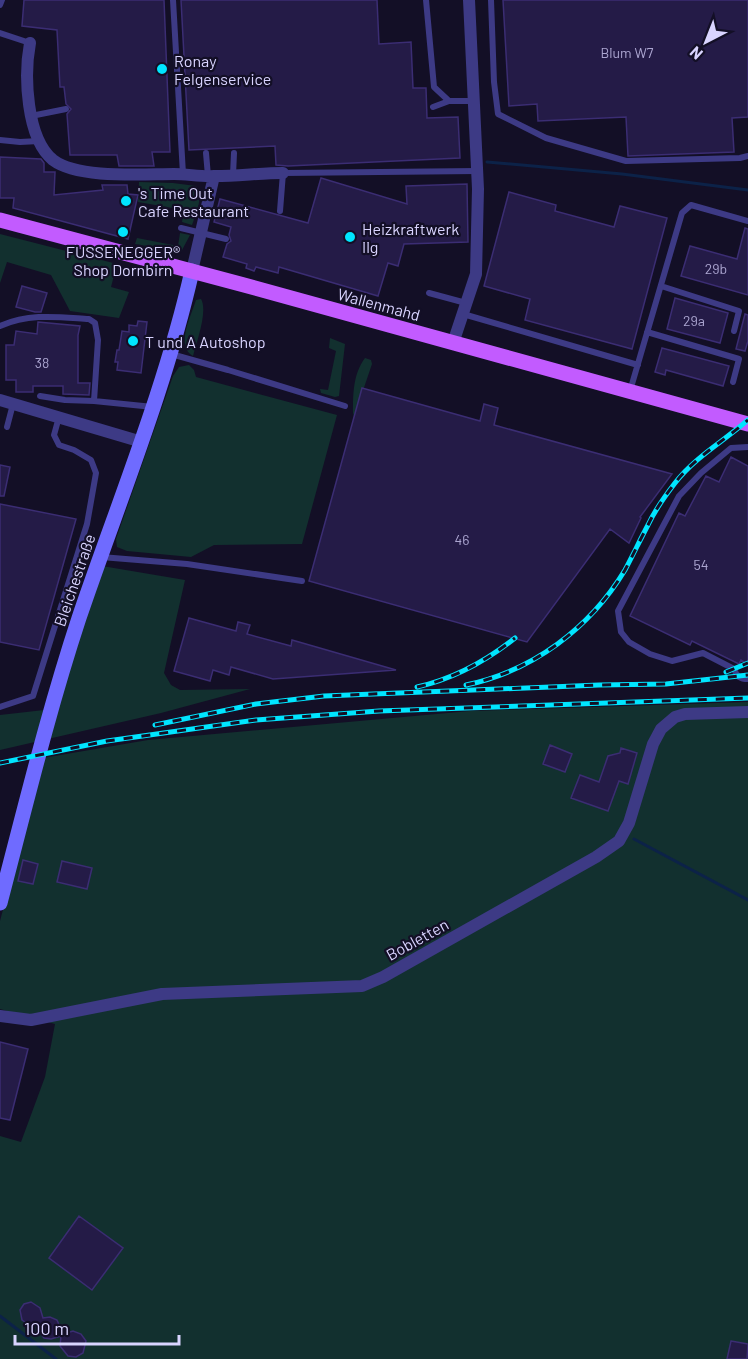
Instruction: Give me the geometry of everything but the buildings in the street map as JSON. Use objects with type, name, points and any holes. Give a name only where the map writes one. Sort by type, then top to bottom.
[{"type":"main road","name":"Wallenmahd","points":[[0,220],[748,424]]},
{"type":"main road","name":"Bleichestraße","points":[[0,903],[51,712],[79,619],[154,407],[192,271]]},
{"type":"street","points":[[453,343],[476,274],[477,171],[469,0]]},
{"type":"street","points":[[30,43],[27,59],[30,116],[39,141],[53,159],[65,167],[93,173],[211,176],[283,173]]},
{"type":"street","points":[[192,271],[211,176]]},
{"type":"street","points":[[0,400],[142,442]]},
{"type":"street","name":"Bobletten","points":[[0,1016],[31,1020],[162,994],[362,986],[383,977],[586,863],[619,841],[629,823],[652,744],[661,729],[675,717],[685,714],[748,712]]},
{"type":"lane","points":[[0,5],[2,0]]},
{"type":"lane","points":[[173,0],[183,174]]},
{"type":"lane","points":[[426,0],[434,87],[449,101]]},
{"type":"lane","points":[[491,0],[494,82],[498,114],[546,138],[626,161],[748,156]]},
{"type":"lane","points":[[0,33],[30,43]]},
{"type":"lane","points":[[433,107],[449,101],[474,101]]},
{"type":"lane","points":[[30,116],[66,109]]},
{"type":"lane","points":[[0,140],[39,141]]},
{"type":"lane","points":[[206,153],[211,176]]},
{"type":"lane","points":[[233,175],[234,153]]},
{"type":"lane","points":[[280,212],[283,173],[477,171]]},
{"type":"lane","points":[[630,391],[682,213],[690,205],[748,221]]},
{"type":"lane","points":[[181,228],[226,239]]},
{"type":"lane","points":[[661,286],[739,311],[734,331]]},
{"type":"lane","points":[[429,293],[464,309],[638,365]]},
{"type":"lane","points":[[0,326],[17,319],[39,316],[89,319],[95,323],[98,340],[94,401]]},
{"type":"lane","points":[[647,332],[739,359],[733,382]]},
{"type":"lane","points":[[170,354],[345,406]]},
{"type":"lane","points":[[40,396],[154,407]]},
{"type":"lane","points":[[7,427],[13,404]]},
{"type":"lane","points":[[0,707],[33,696],[87,524],[96,472],[91,460],[59,445],[54,435],[59,417]]},
{"type":"lane","points":[[748,447],[731,448],[718,457],[680,496],[618,611],[621,632],[629,642],[650,654],[672,661],[703,653],[734,669],[741,679],[748,679]]},
{"type":"lane","points":[[101,557],[187,564],[302,581]]},
{"type":"green space","points":[[139,182],[196,186],[199,200],[192,225],[182,222],[184,210],[138,202]]},
{"type":"green space","points":[[180,233],[190,235],[181,252],[135,244],[137,238],[178,246]]},
{"type":"green space","points":[[0,234],[117,264],[111,287],[129,292],[119,318],[70,311],[51,275],[7,262],[0,283]]},
{"type":"green space","points":[[201,299],[203,318],[193,356],[185,345],[186,330],[196,300]]},
{"type":"green space","points":[[330,338],[345,344],[339,396],[335,397],[321,393],[320,389],[328,390],[336,351],[329,348]]},
{"type":"green space","points":[[365,358],[371,360],[372,364],[354,417],[354,384]]},
{"type":"green space","points":[[189,365],[196,377],[337,415],[302,544],[214,545],[191,557],[127,551],[117,547],[116,539],[173,376],[179,367]]},
{"type":"green space","points":[[102,566],[185,580],[164,673],[171,685],[180,690],[250,689],[161,713],[0,750],[0,715],[53,709]]},
{"type":"green space","points":[[748,702],[748,1359],[0,1359],[0,1136],[21,1142],[45,1077],[55,1024],[0,1009],[0,921],[43,758],[148,740],[470,711]]},
{"type":"waterway","points":[[487,162],[622,174],[748,190]]},
{"type":"waterway","points":[[634,839],[748,900]]},
{"type":"waterway","points":[[0,1316],[56,1359]]},
{"type":"railway","points":[[466,685],[491,678],[537,658],[577,628],[611,591],[625,570],[654,514],[675,483],[701,457],[748,420]]},
{"type":"railway","points":[[417,687],[469,668],[515,638]]},
{"type":"railway","points":[[726,672],[748,663]]},
{"type":"railway","points":[[155,725],[256,704],[324,696],[666,684],[748,675]]},
{"type":"railway","points":[[0,763],[107,741],[256,720],[379,711],[748,698]]},
{"type":"place","name":"Ronay Felgenservice","points":[[162,69]]},
{"type":"place","name":"'s Time Out Cafe Restaurant","points":[[126,201]]},
{"type":"place","name":"FUSSENEGGER® Shop Dornbirn","points":[[123,232]]},
{"type":"place","name":"Heizkraftwerk Ilg","points":[[350,237]]},
{"type":"place","name":"T und A Autoshop","points":[[133,341]]}]
